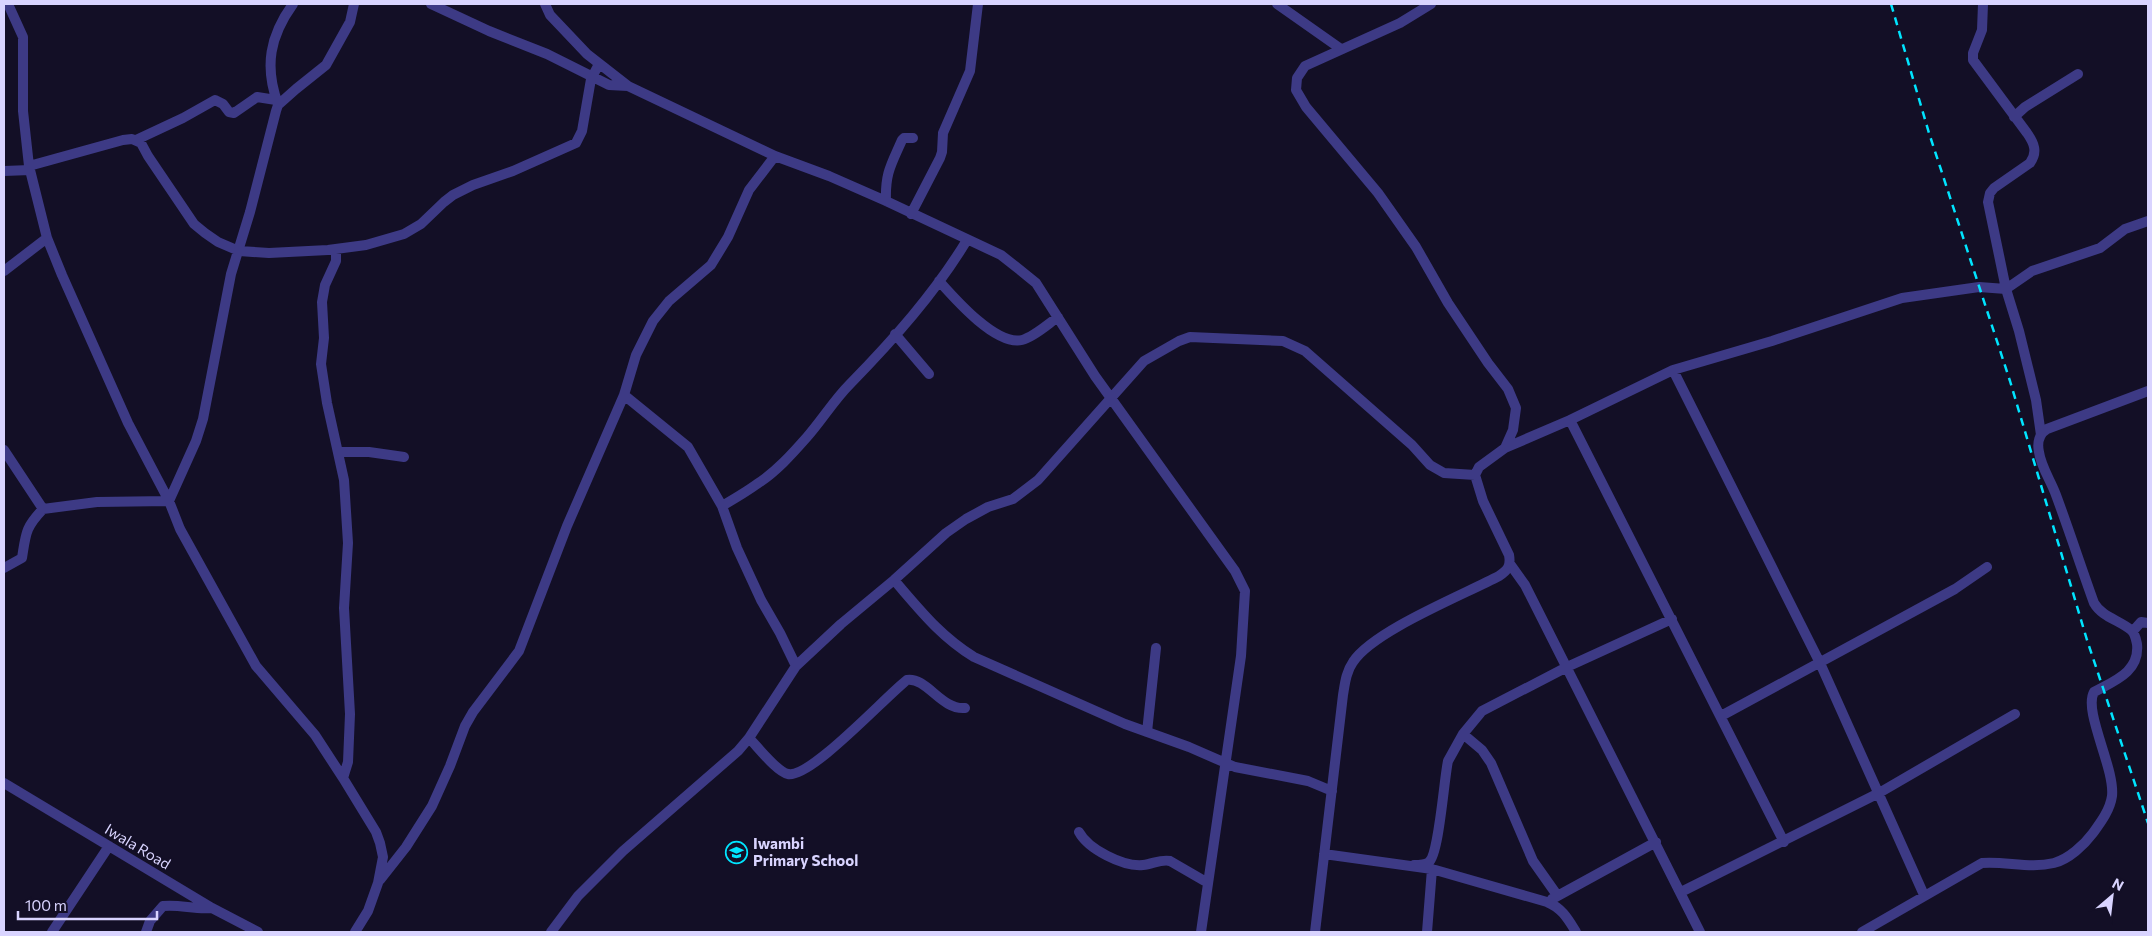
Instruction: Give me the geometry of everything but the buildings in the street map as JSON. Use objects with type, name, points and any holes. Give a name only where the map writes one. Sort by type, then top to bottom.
[{"type":"street","points":[[8,4],[23,37],[23,110],[29,168],[47,238],[128,423],[169,501],[180,529],[256,666],[315,735],[376,832],[383,858],[378,882],[368,911],[355,932]]},
{"type":"street","points":[[169,501],[196,441],[203,419],[231,274],[239,251],[277,102],[272,83],[272,43],[283,18],[292,4]]},
{"type":"street","points":[[277,102],[326,65],[346,31],[355,4]]},
{"type":"street","points":[[430,4],[489,31],[548,54],[593,75],[609,85],[628,86]]},
{"type":"street","points":[[545,4],[550,15],[599,64],[628,86],[775,156],[829,176],[968,240],[1000,256],[1036,284],[1095,376],[1235,571],[1244,587],[1245,608],[1242,656],[1201,932]]},
{"type":"street","points":[[912,214],[940,158],[943,133],[970,71],[978,4]]},
{"type":"street","points":[[1277,4],[1341,49]]},
{"type":"street","points":[[1431,4],[1400,23],[1305,66],[1298,78],[1296,90],[1306,107],[1378,193],[1400,224],[1416,247],[1453,310],[1508,389],[1514,402],[1515,418],[1505,448]]},
{"type":"street","points":[[1864,932],[1924,895],[1982,863],[2002,861],[2021,865],[2041,865],[2055,862],[2070,856],[2092,834],[2108,809],[2112,786],[2090,702],[2091,697],[2094,692],[2130,670],[2137,648],[2133,631],[2102,612],[2094,603],[2057,496],[2039,452],[2041,435],[2024,350],[2006,289],[1989,206],[1989,196],[1994,188],[2030,163],[2034,158],[2035,151],[2033,143],[1972,60],[1982,30],[1983,4]]},
{"type":"street","points":[[136,140],[141,143],[194,224],[218,242],[239,251],[268,252],[336,249],[366,245],[404,234],[421,224],[453,195],[473,185],[513,171],[576,144],[582,131],[593,75],[599,64]]},
{"type":"street","points":[[2014,117],[2025,107],[2078,74]]},
{"type":"street","points":[[4,171],[29,168],[123,140],[136,140],[184,118],[215,100],[223,104],[229,112],[234,113],[257,97],[277,102]]},
{"type":"street","points":[[886,201],[886,175],[902,140],[904,138],[913,138]]},
{"type":"street","points":[[378,882],[406,847],[432,806],[450,766],[464,726],[518,652],[564,533],[624,395],[636,355],[653,321],[669,301],[711,265],[728,237],[749,190],[775,156]]},
{"type":"street","points":[[1700,932],[1525,585],[1510,564],[1509,555],[1476,483],[1475,474],[1479,467],[1505,448],[1570,420],[1673,370],[1902,298],[1979,287],[2006,289],[2032,271],[2100,248],[2125,230],[2148,221]]},
{"type":"street","points":[[4,271],[47,238]]},
{"type":"street","points":[[722,506],[758,484],[778,467],[808,436],[848,385],[868,367],[939,281],[968,240]]},
{"type":"street","points":[[336,249],[336,261],[325,285],[322,302],[324,338],[321,364],[327,403],[344,480],[348,543],[344,608],[350,714],[348,762],[343,778]]},
{"type":"street","points":[[939,281],[984,325],[1008,340],[1022,340],[1058,317]]},
{"type":"street","points":[[895,334],[929,374]]},
{"type":"street","points":[[551,932],[578,896],[623,851],[718,769],[749,738],[796,666],[946,532],[988,507],[1013,499],[1038,480],[1113,399],[1133,372],[1144,362],[1186,338],[1283,341],[1304,351],[1412,445],[1430,465],[1444,472],[1475,474]]},
{"type":"street","points":[[1673,370],[1820,663],[1924,895]]},
{"type":"street","points":[[2041,435],[2047,429],[2109,407],[2148,390]]},
{"type":"street","points":[[624,395],[688,447],[722,506],[740,557],[796,666]]},
{"type":"street","points":[[1570,420],[1722,716],[1784,842]]},
{"type":"street","points":[[4,450],[43,509]]},
{"type":"street","points":[[338,452],[369,452],[404,457]]},
{"type":"street","points":[[4,568],[22,558],[30,523],[43,509],[97,502],[169,501]]},
{"type":"street","points":[[1315,932],[1343,695],[1347,673],[1353,661],[1366,648],[1398,627],[1499,576],[1507,570],[1510,564]]},
{"type":"street","points":[[1722,716],[1954,588],[1988,567]]},
{"type":"street","points":[[894,580],[938,630],[953,644],[974,657],[1125,724],[1225,763],[1247,771],[1308,781],[1332,791]]},
{"type":"street","points":[[1414,865],[1429,862],[1435,852],[1448,761],[1464,734],[1482,711],[1567,667],[1672,619]]},
{"type":"street","points":[[2133,631],[2141,622],[2148,623]]},
{"type":"street","points":[[1147,732],[1156,648]]},
{"type":"street","points":[[749,738],[780,771],[794,774],[808,768],[830,750],[907,680],[918,682],[950,706],[965,708]]},
{"type":"street","points":[[1681,892],[1879,793],[2015,714]]},
{"type":"street","points":[[1464,734],[1482,750],[1491,763],[1533,861],[1557,895]]},
{"type":"street","name":"Iwala Road","points":[[4,783],[212,908],[258,932]]},
{"type":"street","points":[[1078,832],[1089,845],[1117,859],[1142,866],[1170,861],[1208,883]]},
{"type":"street","points":[[1547,902],[1656,842]]},
{"type":"street","points":[[52,932],[109,846]]},
{"type":"street","points":[[1324,854],[1414,865],[1547,902],[1560,908],[1576,932]]},
{"type":"street","points":[[1427,932],[1432,869]]},
{"type":"street","points":[[146,932],[150,921],[163,906],[182,906],[198,909],[212,908]]},
{"type":"railway","points":[[1891,4],[1929,133],[2010,381],[2087,640],[2148,823]]},
{"type":"place","name":"Iwambi Primary School","points":[[737,852]]}]
